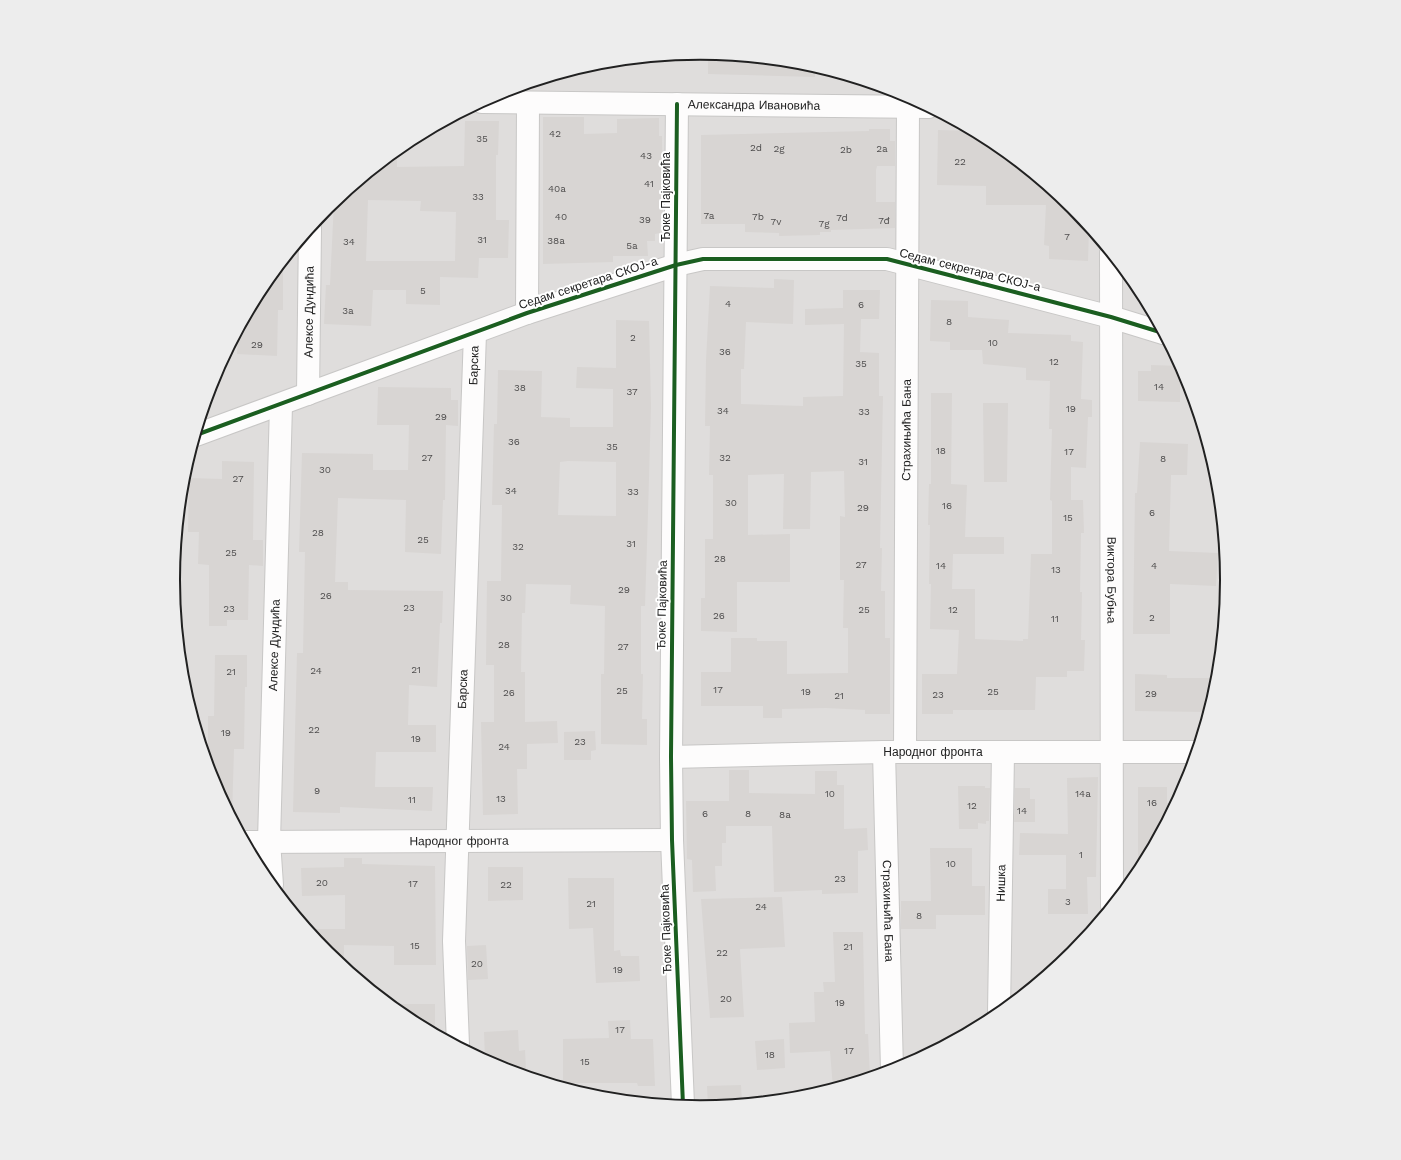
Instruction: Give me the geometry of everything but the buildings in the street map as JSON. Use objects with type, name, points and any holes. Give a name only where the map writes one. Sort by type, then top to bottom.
[{"type":"street","name":"Александра Ивановића","points":[[497,102],[914,107]]},
{"type":"street","points":[[526,313],[528,103]]},
{"type":"street","name":"Ђоке Пајковића","points":[[677,104],[671,757],[672,840],[683,1099]]},
{"type":"street","name":"Страхињића Бана","points":[[905,752],[907,263],[919,109]]},
{"type":"street","name":"Алексе Дундића","points":[[308,394],[310,237]]},
{"type":"street","name":"Седам секретара СКОЈ-а","points":[[202,433],[281,405],[526,313],[676,265],[703,259],[887,259],[1111,317],[1157,331]]},
{"type":"street","name":"Виктора Бубња","points":[[1111,261],[1112,898]]},
{"type":"street","name":"Барска","points":[[458,1039],[454,941],[475,333]]},
{"type":"street","name":"Алексе Дундића","points":[[271,874],[269,841],[281,405]]},
{"type":"street","name":"Страхињића Бана","points":[[884,752],[892,1063]]},
{"type":"street","name":"Народног фронта","points":[[671,757],[884,752],[1191,752]]},
{"type":"street","name":"Нишка","points":[[999,1005],[1003,753]]},
{"type":"street","name":"Народног фронта","points":[[251,842],[672,840]]},
{"type":"shaded area","points":[[666,61],[735,61],[768,64],[802,70],[868,88],[930,114],[960,130],[1017,167],[1043,189],[1068,212],[1113,263],[1151,320],[1167,350],[1181,381],[1203,445],[1211,479],[1219,546],[1219,614],[1216,648],[1211,681],[1203,715],[1193,747],[1167,810],[1151,840],[1113,897],[1091,923],[1068,948],[1017,993],[960,1030],[930,1046],[868,1072],[835,1082],[768,1096],[735,1099],[666,1099],[633,1096],[599,1090],[533,1072],[471,1046],[440,1030],[384,993],[333,948],[288,897],[268,869],[234,810],[220,779],[198,715],[190,681],[185,648],[180,580],[185,512],[190,479],[198,445],[220,381],[250,320],[268,291],[288,263],[333,212],[384,167],[441,130],[471,114],[533,88],[566,78],[633,64]]},
{"type":"cycle path","points":[[677,104],[671,757],[672,840],[683,1099]]},
{"type":"cycle path","points":[[202,433],[527,313],[676,265],[703,259],[887,259],[1111,317],[1157,331]]}]
